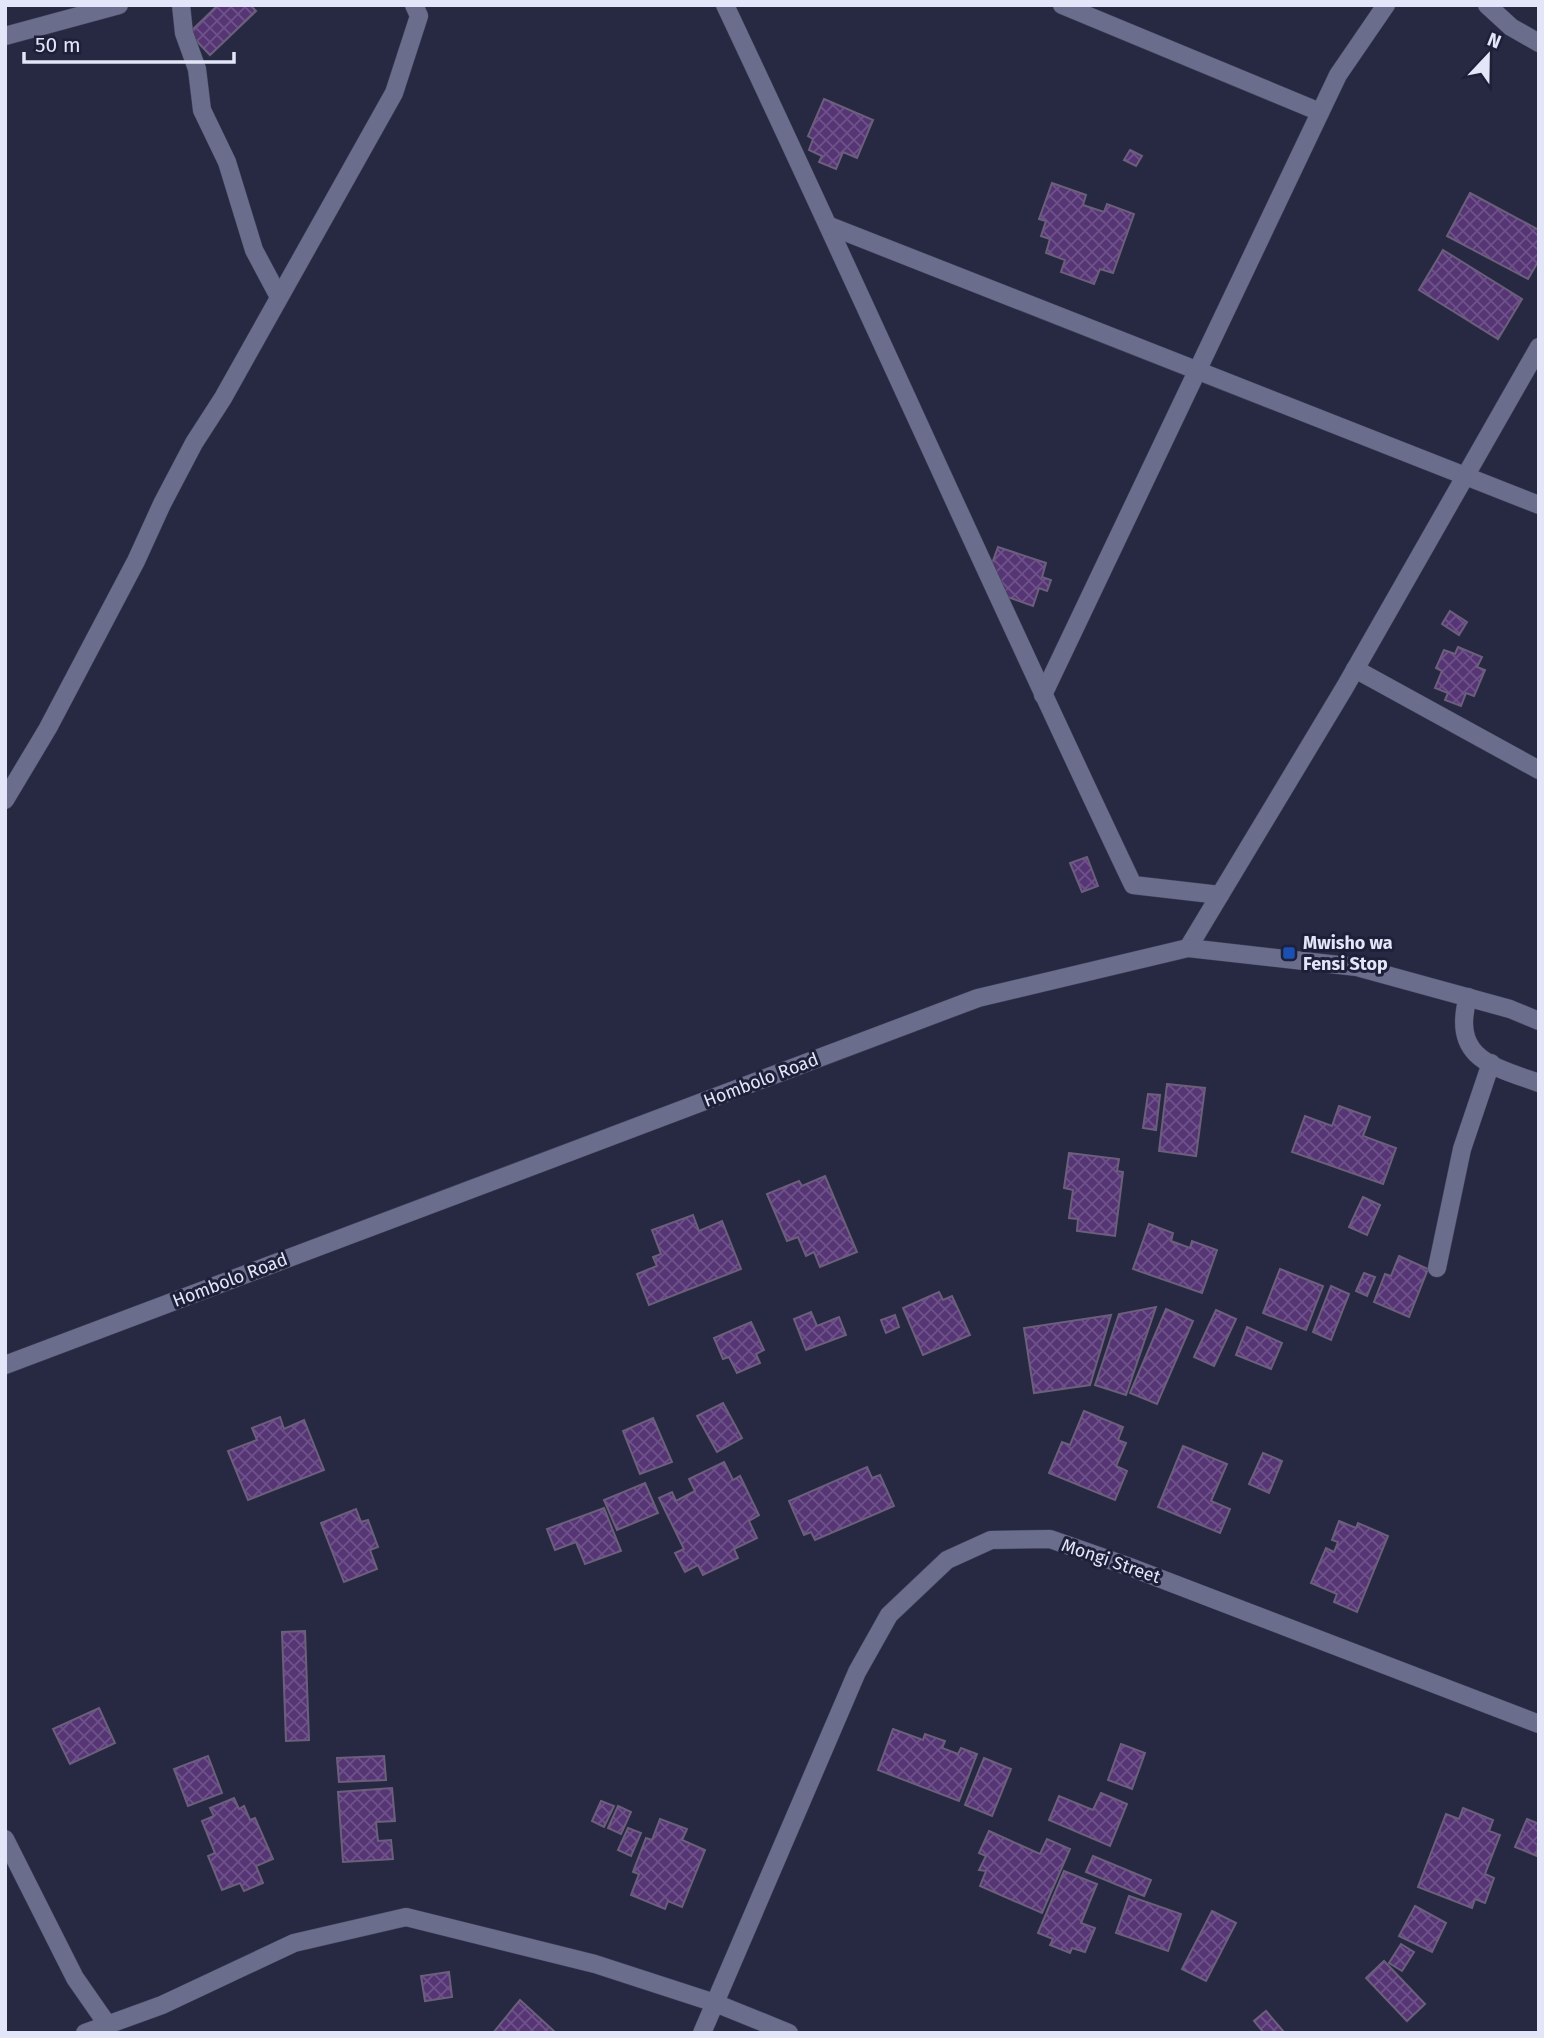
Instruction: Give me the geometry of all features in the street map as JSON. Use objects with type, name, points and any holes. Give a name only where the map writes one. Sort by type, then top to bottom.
[{"type":"street","points":[[5,36],[119,5]]},
{"type":"street","points":[[181,5],[184,33],[197,69],[206,123],[227,162],[254,250],[279,297]]},
{"type":"street","points":[[5,800],[48,728],[136,561],[194,443],[223,398],[394,93],[419,16],[414,5]]},
{"type":"street","points":[[725,5],[830,226],[1042,695],[1133,885],[1220,895]]},
{"type":"street","points":[[1062,5],[1320,112]]},
{"type":"street","points":[[1042,695],[1338,75],[1385,5]]},
{"type":"street","points":[[1487,5],[1511,27],[1539,43]]},
{"type":"street","points":[[830,226],[1539,505]]},
{"type":"street","points":[[1188,948],[1355,669],[1539,347]]},
{"type":"street","points":[[1355,669],[1539,770]]},
{"type":"street","name":"Hombolo Road","points":[[5,1365],[978,998],[1188,948],[1357,967],[1510,1009],[1539,1021]]},
{"type":"street","points":[[1468,997],[1463,1023],[1464,1037],[1469,1048],[1490,1063],[1539,1083]]},
{"type":"street","points":[[1437,1268],[1460,1160],[1490,1063]]},
{"type":"street","name":"Mongi Street","points":[[702,2033],[858,1672],[889,1615],[947,1560],[990,1540],[1050,1539],[1130,1567],[1539,1724]]},
{"type":"street","points":[[5,1839],[75,1978],[107,2024]]},
{"type":"street","points":[[85,2033],[162,2005],[294,1943],[406,1917],[595,1964],[715,2003],[789,2033]]},
{"type":"building","points":[[218,5],[250,5],[256,11],[210,55],[189,33]]},
{"type":"building","points":[[824,99],[873,120],[857,158],[843,152],[836,169],[819,162],[822,156],[809,150],[813,139],[808,136]]},
{"type":"building","points":[[1130,150],[1142,156],[1136,166],[1124,160]]},
{"type":"building","points":[[1052,183],[1086,195],[1083,205],[1104,212],[1107,204],[1134,214],[1113,273],[1100,269],[1094,284],[1061,272],[1065,260],[1046,253],[1050,239],[1041,236],[1046,221],[1039,219]]},
{"type":"building","points":[[1470,193],[1539,230],[1539,260],[1528,279],[1447,236]]},
{"type":"building","points":[[1443,250],[1522,299],[1498,339],[1419,290]]},
{"type":"building","points":[[998,547],[1046,563],[1042,577],[1051,580],[1047,591],[1039,588],[1033,606],[1002,595],[989,572]]},
{"type":"building","points":[[1450,611],[1467,622],[1459,635],[1442,624]]},
{"type":"building","points":[[1458,647],[1482,657],[1477,667],[1485,670],[1474,696],[1466,693],[1461,706],[1445,700],[1448,693],[1435,688],[1442,671],[1436,668],[1444,650],[1455,654]]},
{"type":"building","points":[[1087,857],[1098,886],[1082,892],[1070,863]]},
{"type":"building","points":[[1167,1084],[1205,1088],[1196,1156],[1159,1151]]},
{"type":"building","points":[[1148,1094],[1160,1095],[1156,1130],[1143,1128]]},
{"type":"building","points":[[1339,1106],[1370,1117],[1363,1136],[1396,1148],[1383,1184],[1292,1152],[1305,1116],[1332,1126]]},
{"type":"building","points":[[1069,1153],[1119,1159],[1117,1171],[1123,1172],[1115,1236],[1077,1231],[1078,1219],[1069,1218],[1073,1190],[1064,1188]]},
{"type":"building","points":[[825,1176],[857,1252],[820,1267],[814,1252],[806,1256],[798,1237],[787,1241],[767,1194],[799,1181],[802,1186]]},
{"type":"building","points":[[1363,1197],[1380,1205],[1367,1235],[1349,1227]]},
{"type":"building","points":[[693,1215],[699,1231],[722,1221],[741,1269],[649,1305],[637,1274],[657,1266],[653,1257],[661,1254],[652,1230]]},
{"type":"building","points":[[1149,1224],[1173,1233],[1171,1241],[1190,1248],[1192,1241],[1217,1250],[1202,1293],[1133,1269]]},
{"type":"building","points":[[1399,1256],[1428,1269],[1409,1317],[1374,1302],[1385,1274],[1391,1276]]},
{"type":"building","points":[[1280,1269],[1323,1286],[1306,1330],[1263,1313]]},
{"type":"building","points":[[1364,1273],[1375,1277],[1367,1296],[1356,1291]]},
{"type":"building","points":[[1331,1286],[1349,1294],[1331,1340],[1313,1332]]},
{"type":"building","points":[[939,1292],[943,1300],[952,1296],[970,1335],[923,1355],[903,1308]]},
{"type":"building","points":[[1156,1307],[1126,1395],[1095,1385],[1119,1314]]},
{"type":"building","points":[[1166,1309],[1193,1321],[1157,1404],[1130,1393]]},
{"type":"building","points":[[1216,1310],[1236,1319],[1214,1366],[1194,1357]]},
{"type":"building","points":[[811,1312],[817,1326],[839,1317],[846,1335],[806,1350],[794,1319]]},
{"type":"building","points":[[895,1315],[899,1327],[886,1333],[881,1320]]},
{"type":"building","points":[[1111,1315],[1090,1385],[1034,1393],[1024,1328]]},
{"type":"building","points":[[751,1322],[764,1350],[756,1354],[760,1363],[737,1373],[729,1357],[723,1359],[714,1338]]},
{"type":"building","points":[[1247,1327],[1282,1343],[1271,1369],[1236,1355]]},
{"type":"building","points":[[723,1403],[742,1438],[717,1452],[697,1416]]},
{"type":"building","points":[[1084,1411],[1123,1427],[1118,1440],[1126,1443],[1116,1466],[1127,1471],[1115,1500],[1049,1473],[1062,1442],[1070,1445]]},
{"type":"building","points":[[280,1417],[284,1429],[304,1420],[324,1470],[248,1500],[228,1451],[257,1440],[252,1428]]},
{"type":"building","points":[[653,1418],[672,1462],[640,1474],[623,1431]]},
{"type":"building","points":[[1183,1446],[1227,1464],[1211,1501],[1230,1509],[1220,1533],[1158,1507]]},
{"type":"building","points":[[1263,1453],[1282,1461],[1269,1493],[1249,1484]]},
{"type":"building","points":[[724,1462],[733,1480],[740,1476],[759,1515],[749,1521],[757,1538],[734,1549],[738,1558],[703,1575],[698,1565],[685,1572],[675,1553],[684,1549],[659,1498],[672,1492],[676,1501],[695,1491],[689,1479]]},
{"type":"building","points":[[867,1467],[872,1478],[880,1475],[894,1506],[815,1540],[811,1532],[804,1535],[789,1501]]},
{"type":"building","points":[[645,1483],[658,1513],[617,1530],[604,1500]]},
{"type":"building","points":[[604,1508],[621,1551],[585,1564],[576,1542],[555,1550],[547,1529]]},
{"type":"building","points":[[356,1509],[361,1522],[368,1520],[378,1547],[370,1550],[377,1569],[344,1582],[321,1523]]},
{"type":"building","points":[[1339,1521],[1356,1528],[1358,1523],[1388,1536],[1357,1612],[1334,1602],[1337,1594],[1311,1583],[1326,1548],[1334,1552],[1338,1542],[1332,1540]]},
{"type":"building","points":[[305,1631],[309,1740],[286,1741],[282,1632]]},
{"type":"building","points":[[99,1708],[115,1743],[70,1764],[53,1729]]},
{"type":"building","points":[[893,1729],[923,1740],[925,1734],[945,1741],[942,1748],[958,1754],[961,1748],[977,1754],[959,1801],[878,1770]]},
{"type":"building","points":[[1121,1744],[1145,1753],[1132,1789],[1108,1780]]},
{"type":"building","points":[[208,1756],[222,1793],[188,1806],[174,1769]]},
{"type":"building","points":[[384,1756],[386,1780],[339,1782],[337,1758]]},
{"type":"building","points":[[984,1758],[1011,1769],[992,1816],[965,1805]]},
{"type":"building","points":[[392,1788],[395,1821],[376,1822],[378,1841],[391,1840],[393,1859],[343,1862],[338,1792]]},
{"type":"building","points":[[1101,1793],[1127,1804],[1110,1846],[1049,1820],[1059,1796],[1093,1810]]},
{"type":"building","points":[[234,1798],[239,1809],[244,1806],[250,1820],[255,1818],[273,1859],[256,1866],[263,1883],[244,1891],[240,1883],[222,1890],[208,1856],[215,1853],[202,1821],[214,1816],[210,1808]]},
{"type":"building","points":[[601,1801],[614,1806],[604,1827],[592,1821]]},
{"type":"building","points":[[618,1806],[631,1812],[621,1834],[608,1828]]},
{"type":"building","points":[[1463,1808],[1493,1820],[1489,1831],[1500,1835],[1485,1874],[1494,1878],[1485,1903],[1475,1899],[1472,1908],[1418,1887],[1446,1814],[1459,1819]]},
{"type":"building","points":[[660,1819],[687,1829],[682,1840],[705,1850],[682,1907],[668,1901],[665,1909],[631,1895],[639,1874],[633,1872],[646,1838],[652,1840]]},
{"type":"building","points":[[1527,1819],[1539,1824],[1537,1856],[1515,1847]]},
{"type":"building","points":[[628,1828],[641,1833],[631,1856],[618,1850]]},
{"type":"building","points":[[989,1831],[1040,1854],[1047,1839],[1070,1849],[1042,1913],[980,1886],[986,1871],[979,1870],[986,1856],[979,1853]]},
{"type":"building","points":[[1093,1856],[1151,1880],[1144,1896],[1086,1872]]},
{"type":"building","points":[[1064,1871],[1097,1884],[1081,1923],[1095,1928],[1085,1952],[1072,1948],[1070,1953],[1050,1945],[1053,1939],[1038,1933]]},
{"type":"building","points":[[1129,1896],[1181,1914],[1168,1951],[1116,1933]]},
{"type":"building","points":[[1415,1906],[1446,1923],[1432,1952],[1399,1936]]},
{"type":"building","points":[[1212,1911],[1236,1923],[1206,1981],[1182,1969]]},
{"type":"building","points":[[1401,1944],[1414,1952],[1402,1971],[1389,1963]]},
{"type":"building","points":[[1384,1961],[1425,2004],[1407,2021],[1366,1978]]},
{"type":"building","points":[[449,1972],[452,1997],[425,2001],[421,1976]]},
{"type":"building","points":[[520,2000],[556,2033],[493,2033]]},
{"type":"building","points":[[1266,2011],[1282,2033],[1264,2033],[1254,2021]]},
{"type":"place","name":"Mwisho wa Fensi Stop","points":[[1289,953]]}]
